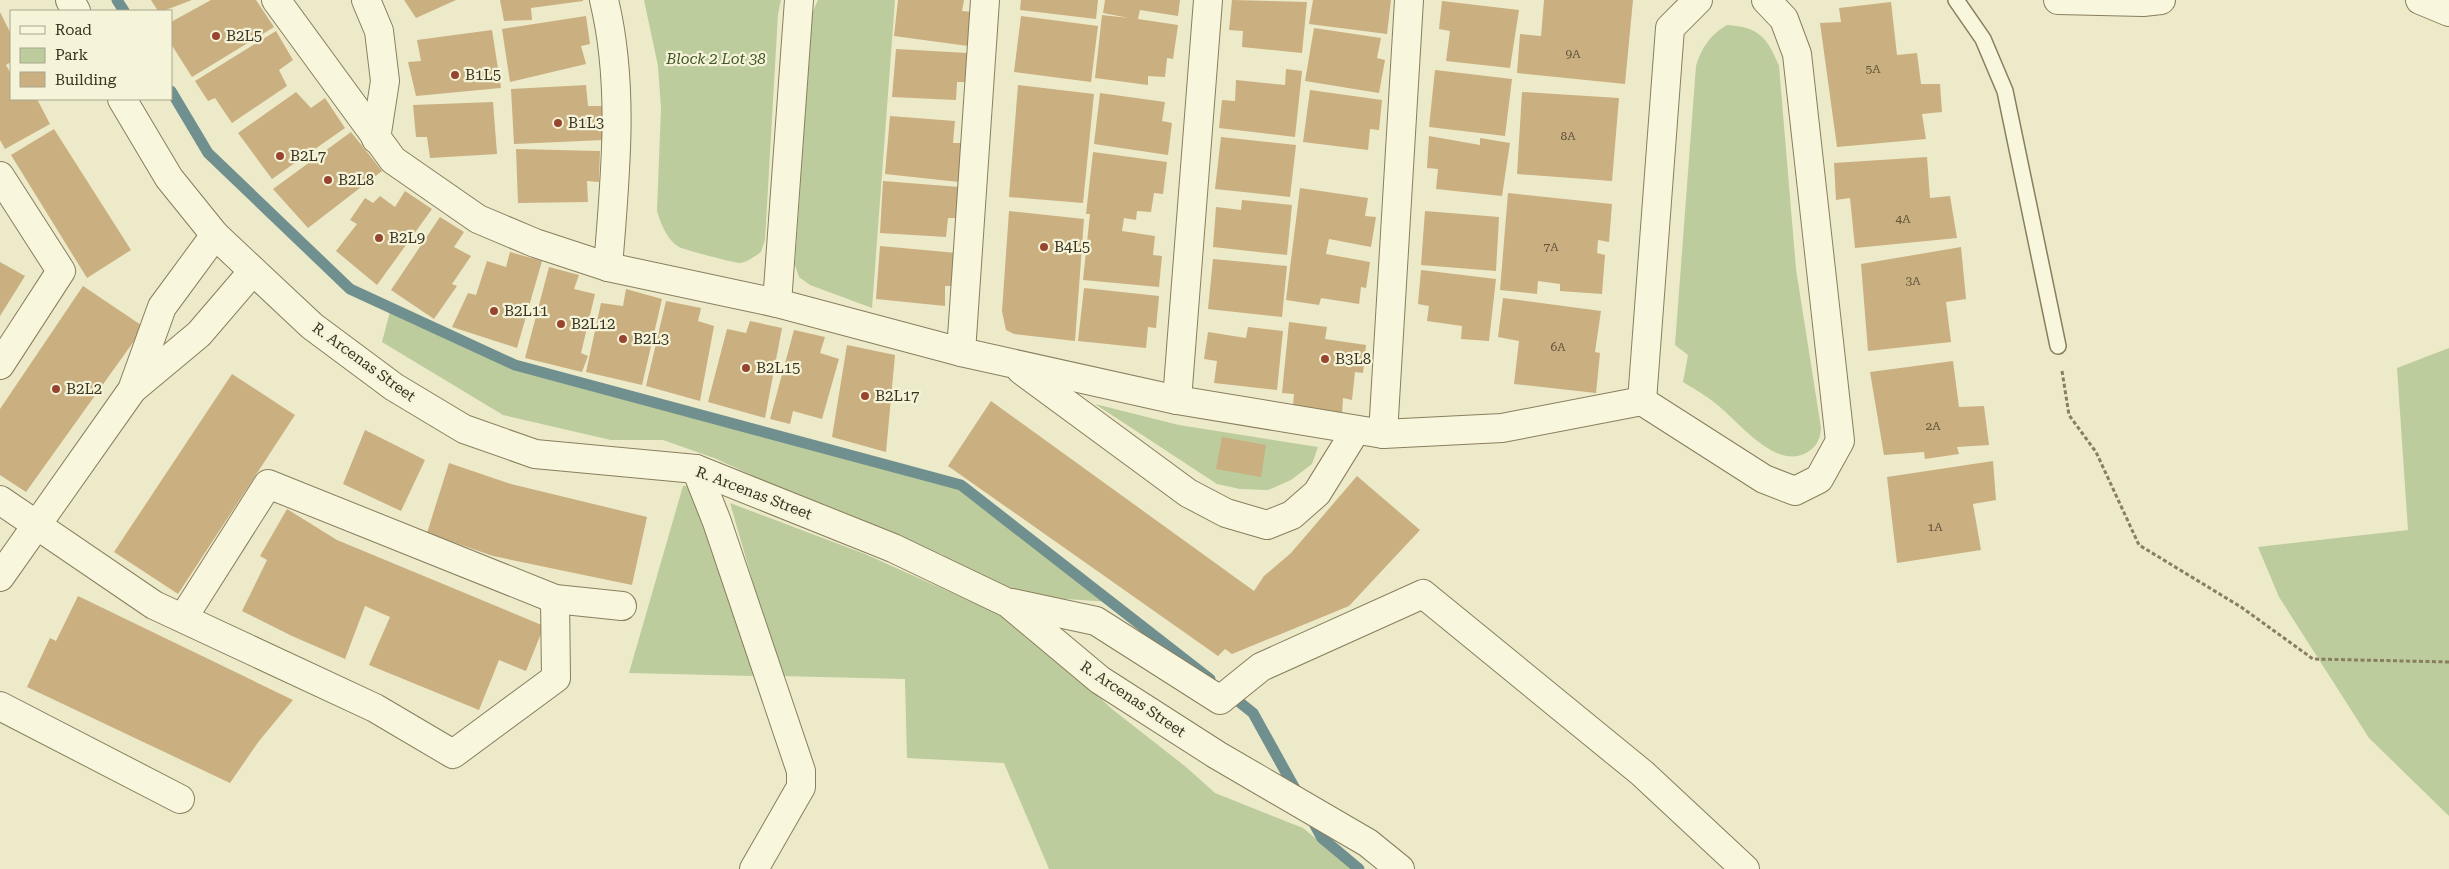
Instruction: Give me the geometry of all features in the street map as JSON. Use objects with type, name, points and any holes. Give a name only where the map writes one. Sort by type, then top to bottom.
[{"type":"street","points":[[276,0],[393,160],[478,219],[534,243],[608,266],[777,303],[961,352],[1177,400],[1383,434],[1502,428],[1642,401],[1764,479],[1795,491],[1819,479],[1840,441],[1797,54],[1784,19],[1766,0]]},
{"type":"street","points":[[366,0],[379,31],[385,81],[376,139]]},
{"type":"street","points":[[604,0],[612,31],[618,141],[608,266]]},
{"type":"street","points":[[777,303],[798,0]]},
{"type":"street","points":[[961,352],[985,0]]},
{"type":"street","points":[[1177,400],[1208,0]]},
{"type":"street","points":[[1383,434],[1409,0]]},
{"type":"street","points":[[1642,401],[1670,28],[1698,0]]},
{"type":"street","points":[[2058,0],[2134,2],[2162,0]]},
{"type":"street","points":[[2420,0],[2449,12]]},
{"type":"street","name":"R. Arcenas Street","points":[[123,100],[169,178],[215,235],[312,326],[394,387],[464,428],[535,454],[696,469],[893,548],[1008,602],[1100,680],[1217,755],[1368,843],[1400,869]]},
{"type":"street","points":[[0,176],[61,271],[0,364]]},
{"type":"street","points":[[0,577],[132,390],[162,307],[215,235]]},
{"type":"street","points":[[132,390],[200,334],[254,271]]},
{"type":"street","points":[[1012,363],[1188,493],[1226,513],[1267,525],[1292,515],[1317,492],[1356,430]]},
{"type":"street","points":[[696,469],[717,522],[801,771],[801,786],[754,869]]},
{"type":"street","points":[[183,618],[268,484],[555,599],[622,606]]},
{"type":"street","points":[[0,500],[154,604],[375,708],[453,754],[556,678],[555,599]]},
{"type":"street","points":[[1008,602],[1096,621],[1220,700],[1260,668],[1422,594],[1642,773],[1745,869]]},
{"type":"street","points":[[0,706],[180,799]]},
{"type":"lane","points":[[1956,0],[1983,39],[2005,91],[2058,346]]},
{"type":"path","points":[[2058,346],[2070,415],[2096,452],[2139,545],[2241,607],[2313,659],[2449,662]]},
{"type":"green space","name":"Block 2 Lot 38","points":[[644,0],[781,0],[778,14],[765,240],[761,252],[751,259],[740,263],[679,247],[668,236],[660,221],[657,211],[661,108],[658,66]]},
{"type":"green space","points":[[818,0],[895,0],[872,308],[810,285],[799,277],[795,265],[812,13]]},
{"type":"green space","points":[[1727,25],[1747,28],[1760,35],[1766,41],[1779,66],[1796,269],[1821,428],[1820,437],[1812,449],[1804,454],[1793,456],[1782,455],[1770,450],[1748,433],[1717,404],[1683,382],[1688,355],[1675,345],[1696,66],[1707,42]]},
{"type":"green space","points":[[391,308],[515,365],[961,485],[1110,602],[1022,596],[969,571],[941,554],[872,530],[714,458],[663,440],[611,440],[503,415],[382,342]]},
{"type":"green space","points":[[2449,348],[2449,816],[2369,738],[2279,597],[2258,547],[2408,530],[2397,368]]},
{"type":"green space","points":[[1095,404],[1179,425],[1318,447],[1312,464],[1291,480],[1268,490],[1240,489],[1217,484]]},
{"type":"green space","points":[[693,485],[705,505],[753,676],[629,673],[683,486]]},
{"type":"green space","points":[[730,503],[865,554],[1001,615],[1065,665],[1112,709],[1186,767],[1215,793],[1303,828],[1353,869],[1049,869],[1004,763],[907,758],[905,679],[780,676]]},
{"type":"building","points":[[151,0],[192,0],[166,10],[157,10]]},
{"type":"building","name":"B2L5","points":[[211,0],[256,0],[274,27],[192,77],[172,46],[172,21]]},
{"type":"building","points":[[404,0],[456,0],[416,18]]},
{"type":"building","points":[[500,0],[583,1],[531,8],[532,20],[504,21]]},
{"type":"building","points":[[898,0],[964,0],[962,11],[972,12],[968,46],[894,36]]},
{"type":"building","points":[[1021,0],[1098,0],[1096,19],[1020,10]]},
{"type":"building","points":[[1105,0],[1180,0],[1178,16],[1140,10],[1138,19],[1178,25],[1173,59],[1167,58],[1165,77],[1148,76],[1148,85],[1095,78],[1102,15],[1129,18],[1103,13]]},
{"type":"building","points":[[1232,0],[1307,2],[1302,53],[1242,47],[1243,31],[1229,30]]},
{"type":"building","points":[[1313,0],[1391,0],[1387,34],[1309,24]]},
{"type":"building","points":[[1544,0],[1633,0],[1625,84],[1517,73],[1520,34],[1541,36]]},
{"type":"building","points":[[1442,1],[1519,10],[1510,68],[1446,61],[1450,31],[1439,29]]},
{"type":"building","points":[[1891,2],[1897,55],[1917,53],[1921,84],[1940,84],[1942,112],[1922,114],[1926,139],[1837,147],[1820,23],[1841,22],[1839,8]]},
{"type":"building","points":[[0,12],[10,32],[10,63],[6,65],[10,72],[10,100],[38,100],[50,124],[5,149],[0,140]]},
{"type":"building","points":[[586,16],[590,44],[581,46],[586,64],[510,82],[502,29]]},
{"type":"building","points":[[1021,16],[1098,26],[1091,82],[1014,72]]},
{"type":"building","points":[[1314,28],[1381,38],[1377,58],[1385,60],[1379,93],[1305,81]]},
{"type":"building","name":"B1L5","points":[[492,30],[501,88],[416,96],[408,62],[421,61],[417,40]]},
{"type":"building","points":[[276,31],[293,60],[279,70],[287,86],[232,123],[215,98],[208,101],[195,81]]},
{"type":"building","points":[[896,49],[968,53],[965,82],[957,82],[956,100],[892,97]]},
{"type":"building","points":[[1286,69],[1302,71],[1295,137],[1219,128],[1222,100],[1235,101],[1236,80],[1285,85]]},
{"type":"building","points":[[1435,70],[1512,79],[1505,136],[1429,127]]},
{"type":"building","name":"B1L3","points":[[586,85],[588,106],[603,106],[604,140],[514,144],[511,89]]},
{"type":"building","points":[[1018,85],[1094,94],[1083,203],[1009,197]]},
{"type":"building","points":[[1310,90],[1382,100],[1379,130],[1370,129],[1368,150],[1303,142]]},
{"type":"building","name":"B2L7","points":[[296,92],[311,108],[325,98],[345,128],[272,179],[238,133]]},
{"type":"building","points":[[1522,92],[1619,98],[1612,181],[1517,174]]},
{"type":"building","points":[[1100,93],[1165,102],[1162,121],[1172,123],[1168,155],[1094,144]]},
{"type":"building","points":[[493,102],[497,154],[430,158],[427,137],[416,137],[413,105]]},
{"type":"building","points":[[890,116],[955,121],[953,143],[962,143],[959,182],[885,174]]},
{"type":"building","points":[[54,129],[131,250],[87,278],[11,155]]},
{"type":"building","name":"B2L8","points":[[351,132],[382,171],[308,228],[273,189]]},
{"type":"building","points":[[1429,136],[1480,145],[1480,138],[1510,143],[1502,196],[1436,189],[1438,169],[1427,168]]},
{"type":"building","points":[[1221,137],[1296,145],[1290,197],[1215,189]]},
{"type":"building","points":[[516,149],[600,151],[599,182],[587,181],[588,202],[518,203]]},
{"type":"building","points":[[1093,152],[1167,162],[1163,194],[1154,193],[1151,212],[1137,211],[1136,220],[1124,218],[1122,231],[1155,236],[1153,255],[1162,256],[1159,287],[1083,280],[1090,214],[1086,214]]},
{"type":"building","points":[[1927,157],[1930,198],[1950,196],[1957,238],[1855,248],[1850,198],[1836,200],[1834,163]]},
{"type":"building","points":[[883,181],[959,187],[957,218],[948,218],[946,237],[880,233]]},
{"type":"building","points":[[1300,188],[1368,198],[1365,216],[1376,217],[1371,247],[1329,239],[1326,254],[1370,262],[1366,288],[1361,287],[1359,304],[1321,298],[1319,305],[1286,300]]},
{"type":"building","name":"B2L9","points":[[405,191],[432,209],[377,285],[336,251],[357,224],[350,220],[365,198],[373,203],[380,196],[395,207]]},
{"type":"building","points":[[1508,193],[1612,204],[1609,242],[1598,240],[1597,253],[1605,255],[1602,294],[1560,291],[1560,284],[1538,281],[1537,294],[1500,290]]},
{"type":"building","points":[[1242,200],[1292,205],[1287,255],[1213,247],[1216,207],[1241,210]]},
{"type":"building","points":[[1009,211],[1084,219],[1075,341],[1014,334],[1006,330],[1002,311]]},
{"type":"building","points":[[1425,211],[1499,217],[1496,271],[1421,265]]},
{"type":"building","points":[[440,217],[464,232],[454,247],[471,256],[452,284],[457,286],[434,319],[391,290]]},
{"type":"building","points":[[880,246],[957,253],[955,286],[945,286],[945,306],[876,299]]},
{"type":"building","points":[[1961,247],[1966,299],[1946,302],[1951,342],[1868,351],[1861,264]]},
{"type":"building","name":"B2L11","points":[[510,252],[542,261],[517,348],[452,327],[468,293],[476,295],[487,261],[506,267]]},
{"type":"building","points":[[1213,259],[1287,266],[1282,317],[1208,309]]},
{"type":"building","points":[[0,262],[25,276],[0,316]]},
{"type":"building","name":"B2L12","points":[[549,267],[579,275],[574,289],[595,294],[581,353],[588,356],[582,372],[525,358]]},
{"type":"building","points":[[1421,270],[1496,279],[1489,341],[1461,339],[1462,326],[1427,321],[1429,306],[1418,304]]},
{"type":"building","points":[[83,286],[144,327],[26,492],[0,475],[0,409]]},
{"type":"building","points":[[1084,288],[1159,296],[1156,328],[1148,327],[1146,348],[1078,341]]},
{"type":"building","name":"B2L3","points":[[626,289],[662,299],[642,385],[586,372],[601,303],[623,306]]},
{"type":"building","points":[[1503,298],[1601,311],[1595,352],[1600,353],[1596,393],[1514,384],[1519,341],[1498,337]]},
{"type":"building","points":[[666,301],[701,308],[698,321],[714,326],[700,401],[646,386]]},
{"type":"building","name":"B2L15","points":[[750,321],[782,328],[765,418],[708,402],[727,329],[746,333]]},
{"type":"building","name":"B3L8","points":[[1289,322],[1327,327],[1325,339],[1366,345],[1363,373],[1355,372],[1352,400],[1343,398],[1342,414],[1293,406],[1294,394],[1282,393]]},
{"type":"building","points":[[1248,327],[1283,331],[1277,390],[1214,383],[1217,361],[1204,359],[1208,332],[1246,338]]},
{"type":"building","points":[[794,330],[825,337],[820,353],[839,359],[822,419],[793,411],[790,424],[770,419]]},
{"type":"building","name":"B2L17","points":[[847,345],[895,355],[886,452],[832,437]]},
{"type":"building","points":[[1953,361],[1959,407],[1984,406],[1989,445],[1957,447],[1959,454],[1925,459],[1924,452],[1884,455],[1870,372]]},
{"type":"building","points":[[232,374],[295,415],[178,594],[114,552]]},
{"type":"building","points":[[991,401],[1254,591],[1264,576],[1291,553],[1357,476],[1420,530],[1349,606],[1232,654],[1225,649],[1218,656],[948,466]]},
{"type":"building","points":[[365,430],[425,460],[401,511],[343,484]]},
{"type":"building","points":[[1222,437],[1266,445],[1261,477],[1216,469]]},
{"type":"building","points":[[1993,461],[1996,500],[1973,504],[1981,550],[1897,563],[1887,477]]},
{"type":"building","points":[[449,463],[511,484],[647,517],[632,585],[493,556],[427,533]]},
{"type":"building","points":[[287,509],[337,540],[544,626],[526,671],[499,660],[479,710],[369,665],[390,617],[365,606],[345,659],[292,636],[242,611],[267,560],[260,556]]},
{"type":"building","points":[[78,596],[293,700],[259,741],[230,783],[27,687],[50,638],[56,641]]},
{"type":"waterway","points":[[117,0],[123,10]]},
{"type":"waterway","points":[[172,93],[208,153],[350,289],[515,365],[961,485],[1210,679]]},
{"type":"waterway","points":[[1228,693],[1253,713],[1299,796]]},
{"type":"waterway","points":[[1310,816],[1322,838],[1359,869]]},
{"type":"place","name":"B2L5","points":[[216,36]]},
{"type":"place","name":"B1L5","points":[[455,75]]},
{"type":"place","name":"B1L3","points":[[558,123]]},
{"type":"place","name":"B2L7","points":[[280,156]]},
{"type":"place","name":"B2L8","points":[[328,180]]},
{"type":"place","name":"B2L9","points":[[379,238]]},
{"type":"place","name":"B4L5","points":[[1044,247]]},
{"type":"place","name":"B2L11","points":[[494,311]]},
{"type":"place","name":"B2L12","points":[[561,324]]},
{"type":"place","name":"B2L3","points":[[623,339]]},
{"type":"place","name":"B3L8","points":[[1325,359]]},
{"type":"place","name":"B2L15","points":[[746,368]]},
{"type":"place","name":"B2L2","points":[[56,389]]},
{"type":"place","name":"B2L17","points":[[865,396]]}]
